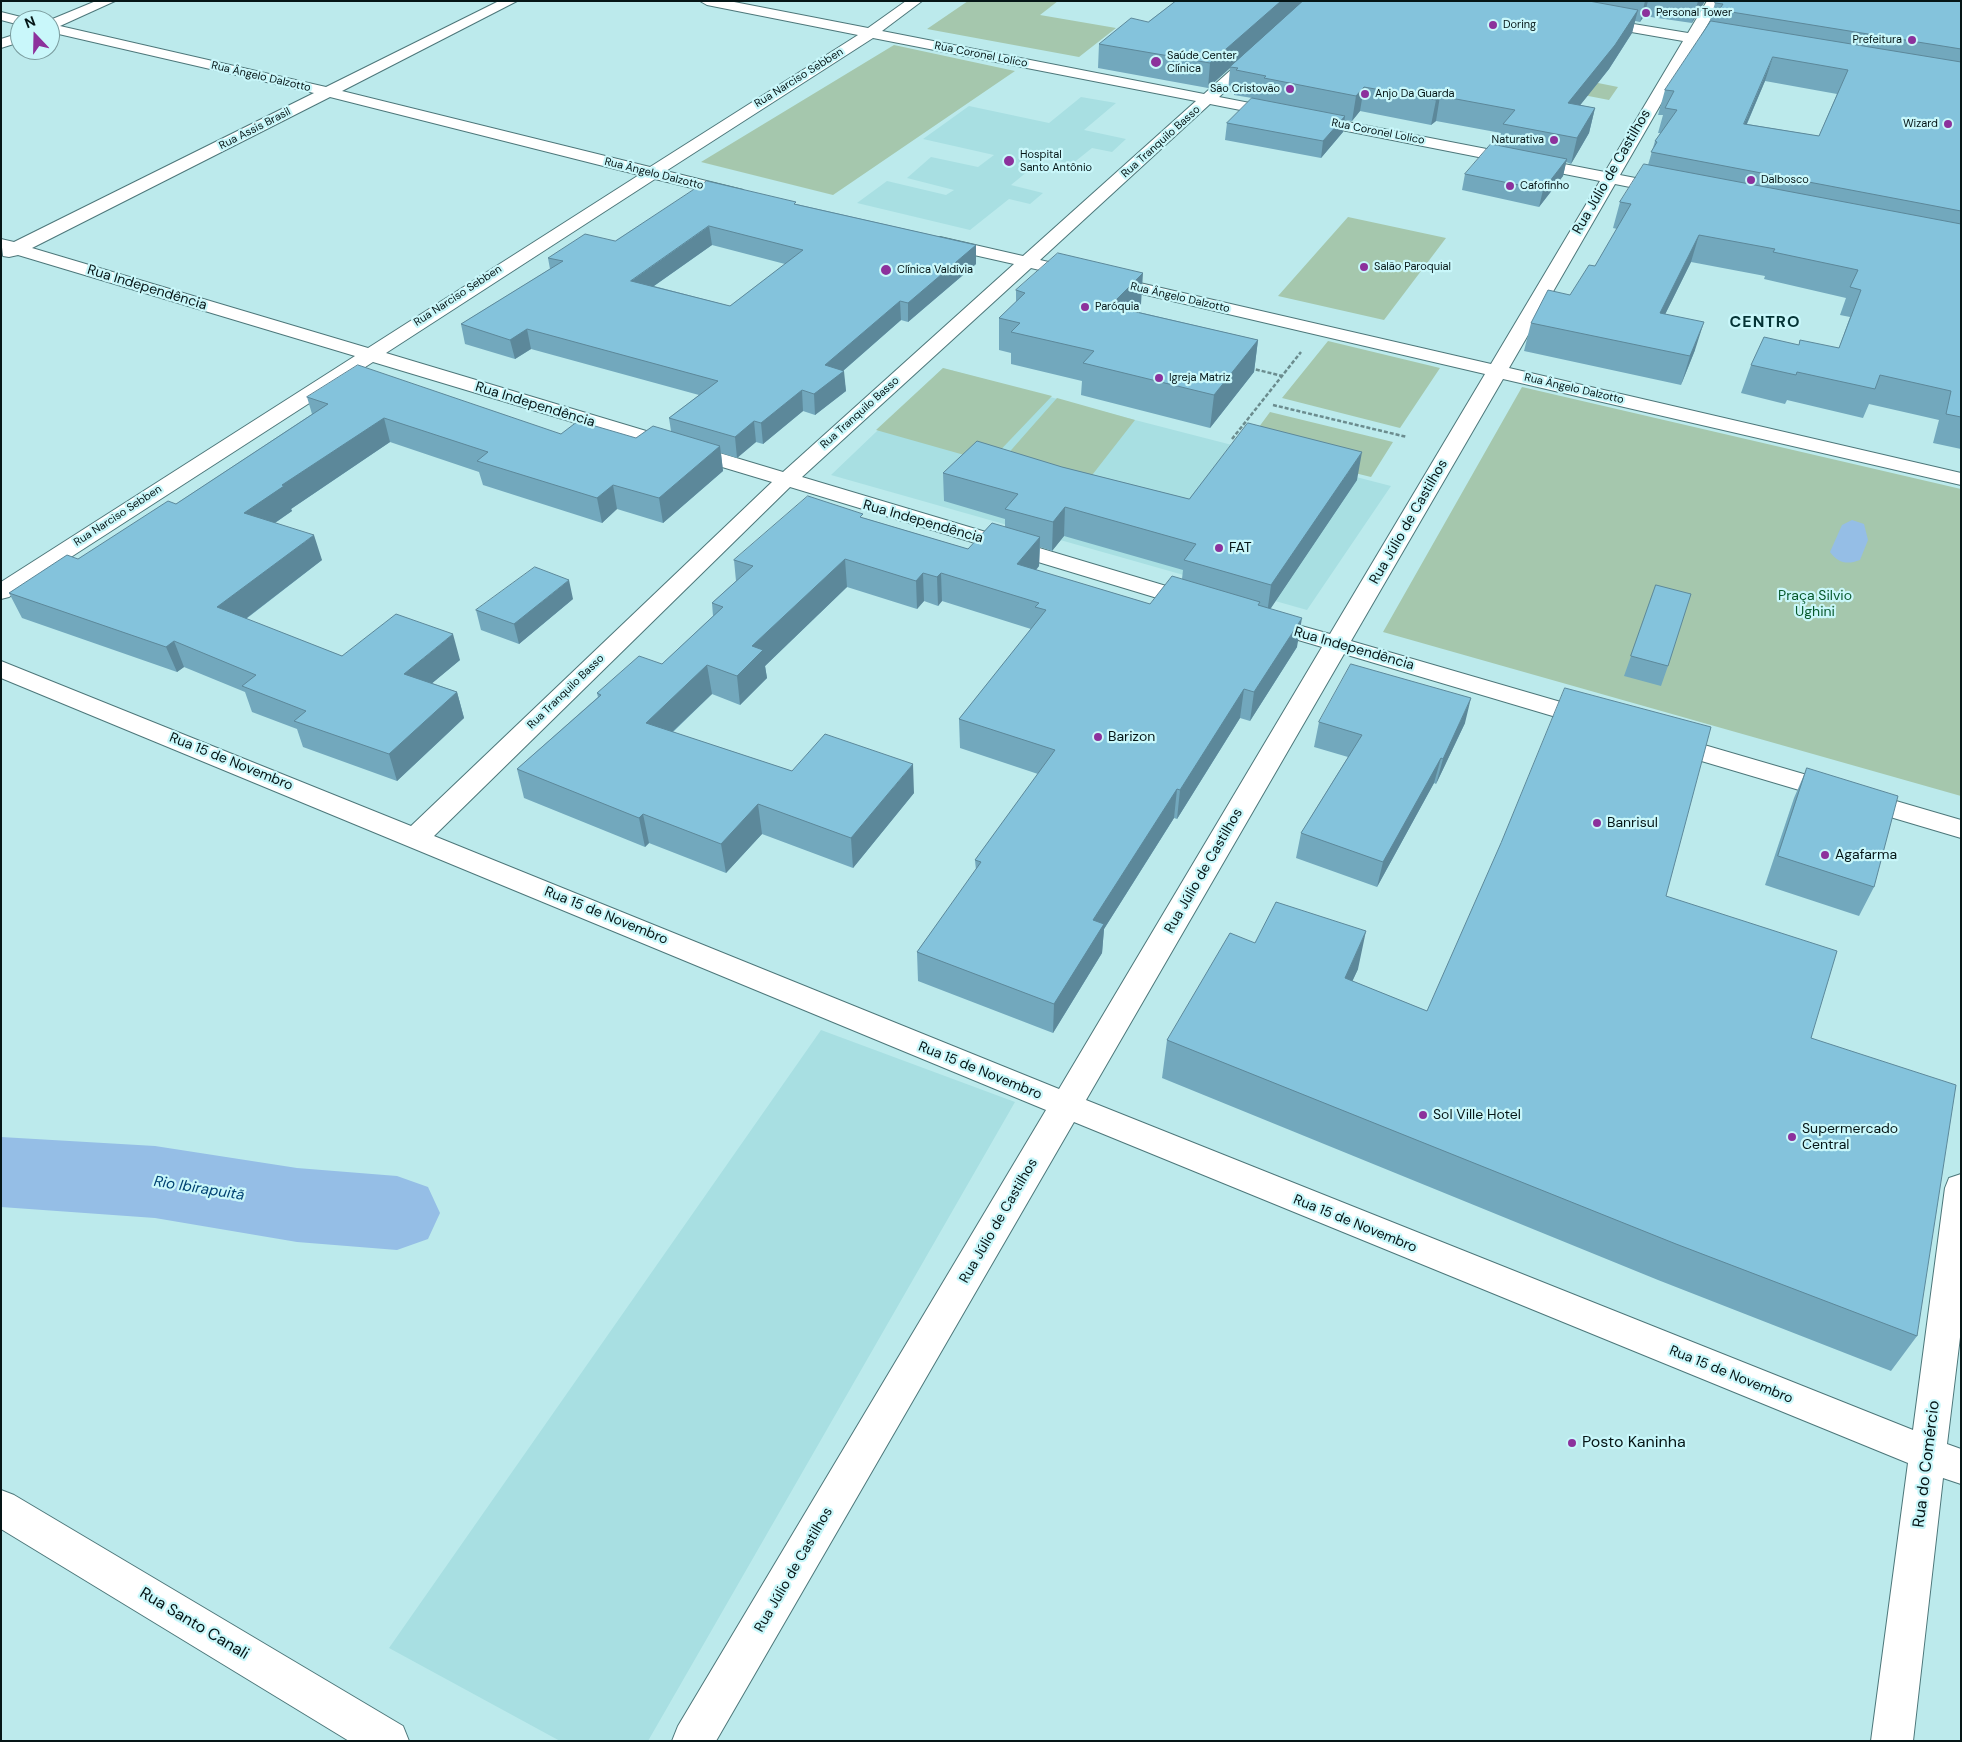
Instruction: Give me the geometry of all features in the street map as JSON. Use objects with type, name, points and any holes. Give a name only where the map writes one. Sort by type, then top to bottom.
[{"type":"street","points":[[60,22],[108,1]]},
{"type":"street","name":"Rua Assis Brasil","points":[[6,250],[510,1]]},
{"type":"street","name":"Rua Coronel Lolico","points":[[707,1],[1687,193]]},
{"type":"street","name":"Rua Narciso Sebben","points":[[1,592],[648,174],[869,34],[916,1]]},
{"type":"street","name":"Rua Júlio de Castilhos","points":[[693,1741],[1714,1]]},
{"type":"street","points":[[1585,20],[1720,43]]},
{"type":"street","name":"Rua Ângelo Dalzotto","points":[[60,28],[328,92],[648,174],[755,199]]},
{"type":"street","name":"Rua Tranquilo Basso","points":[[416,837],[785,481],[1273,40]]},
{"type":"street","name":"Rua Ângelo Dalzotto","points":[[919,237],[1961,479]]},
{"type":"street","name":"Rua Independência","points":[[6,250],[368,354],[785,481],[1214,608]]},
{"type":"street","name":"Rua Independência","points":[[1242,616],[1616,727]]},
{"type":"street","name":"Rua 15 de Novembro","points":[[1,668],[416,837],[1066,1106],[1944,1461]]},
{"type":"street","points":[[1644,735],[1961,829]]},
{"type":"street","name":"Rua do Comércio","points":[[1892,1741],[1944,1461],[1961,1188]]},
{"type":"street","name":"Rua Santo Canali","points":[[1,1508],[388,1741]]},
{"type":"path","points":[[1232,440],[1318,330]]},
{"type":"path","points":[[1246,367],[1282,376]]},
{"type":"path","points":[[1273,405],[1407,437]]},
{"type":"shaded area","name":"Hospital Santo Antônio","points":[[1081,97],[1116,103],[1084,130],[1126,139],[1112,152],[1092,148],[1072,164],[1036,156],[1020,169],[1028,171],[1011,185],[1043,193],[1030,204],[1009,199],[970,230],[857,203],[887,181],[946,195],[954,190],[907,178],[931,157],[978,167],[994,155],[923,139],[969,106],[1049,123]]},
{"type":"shaded area","name":"FAT","points":[[943,368],[1391,486],[1307,610],[831,475]]},
{"type":"shaded area","points":[[1852,520],[1864,524],[1868,540],[1860,560],[1843,562],[1836,559],[1830,552],[1842,525]]},
{"type":"shaded area","points":[[821,1030],[1015,1102],[648,1741],[560,1741],[389,1648]]},
{"type":"green space","points":[[968,1],[1058,1],[1040,15],[1116,28],[1079,57],[927,29]]},
{"type":"green space","points":[[894,45],[1015,71],[833,195],[701,162]]},
{"type":"green space","points":[[1583,80],[1618,87],[1609,100],[1573,93]]},
{"type":"green space","name":"Salão Paroquial","points":[[1348,217],[1446,238],[1384,320],[1278,296]]},
{"type":"green space","points":[[1328,341],[1440,368],[1400,428],[1282,398]]},
{"type":"green space","points":[[943,368],[1052,396],[989,462],[876,430]]},
{"type":"green space","name":"Praça Silvio Ughini","points":[[1522,387],[1961,489],[1961,796],[1383,632]]},
{"type":"green space","points":[[1057,398],[1135,420],[1082,488],[998,465]]},
{"type":"green space","points":[[1270,412],[1393,442],[1371,477],[1245,446]]},
{"type":"building","points":[[1176,1],[1281,1],[1210,63],[1099,44],[1131,18],[1148,22]]},
{"type":"building","points":[[1303,1],[1589,1],[1638,10],[1615,45],[1568,103],[1595,108],[1577,138],[1503,124],[1515,110],[1440,96],[1436,100],[1364,87],[1356,96],[1264,78],[1266,76],[1230,67]]},
{"type":"building","points":[[1716,1],[1961,1],[1961,49],[1719,10],[1723,4],[1715,3]]},
{"type":"building","points":[[1711,21],[1961,62],[1961,211],[1651,152],[1657,142],[1655,141],[1677,110],[1665,108],[1674,91],[1665,90]],"holes":[[[1773,57],[1848,70],[1819,136],[1744,124]]]},
{"type":"building","points":[[1252,98],[1345,116],[1323,141],[1227,123]]},
{"type":"building","points":[[1491,144],[1567,159],[1543,190],[1465,174]]},
{"type":"building","points":[[1644,164],[1961,224],[1961,417],[1946,414],[1951,391],[1880,375],[1875,389],[1797,372],[1796,375],[1751,365],[1764,337],[1799,345],[1800,340],[1839,348],[1861,290],[1850,287],[1858,270],[1773,252],[1775,249],[1699,235],[1660,313],[1704,322],[1690,356],[1531,323],[1548,290],[1570,295],[1589,265],[1595,266],[1631,204],[1620,202]]},
{"type":"building","points":[[707,181],[796,202],[794,204],[976,245],[908,303],[900,301],[825,365],[844,371],[814,394],[802,390],[761,423],[754,421],[735,437],[669,418],[718,381],[527,329],[510,340],[461,324],[563,261],[548,258],[585,234],[615,241]],"holes":[[[709,226],[803,250],[730,306],[631,281]]]},
{"type":"building","points":[[1058,253],[1143,273],[1110,306],[1258,340],[1214,395],[1083,363],[1094,351],[1011,332],[1020,323],[999,318],[1025,293],[1016,290]]},
{"type":"building","points":[[358,365],[561,434],[578,421],[636,438],[653,426],[720,446],[659,498],[613,485],[597,498],[477,461],[488,452],[384,418],[282,485],[284,486],[244,513],[314,535],[217,607],[342,656],[396,614],[453,634],[404,674],[457,692],[389,754],[294,721],[306,711],[242,686],[256,675],[174,641],[166,647],[9,593],[67,555],[78,559],[168,501],[176,504],[328,404],[307,397]]},
{"type":"building","points":[[1248,423],[1362,452],[1271,585],[1184,560],[1196,544],[1065,507],[1053,522],[1005,509],[1018,494],[943,473],[977,441],[1062,467],[1189,499]]},
{"type":"building","points":[[808,496],[863,514],[860,517],[968,549],[992,523],[1040,537],[1017,564],[1150,604],[1172,576],[1260,602],[1258,605],[1302,618],[1254,692],[1244,689],[1180,790],[1177,789],[1093,920],[1104,924],[1054,1004],[917,952],[981,862],[975,860],[1055,750],[959,719],[1046,610],[1035,607],[1039,603],[941,573],[937,577],[923,573],[916,581],[845,559],[752,646],[763,650],[737,676],[707,665],[646,723],[792,771],[825,734],[913,764],[851,838],[758,804],[721,844],[643,814],[639,818],[517,769],[601,695],[597,693],[639,656],[662,664],[723,607],[712,603],[753,566],[734,560]]},
{"type":"building","points":[[535,567],[569,580],[514,624],[476,610]]},
{"type":"building","points":[[1656,585],[1691,594],[1668,666],[1631,656]]},
{"type":"building","points":[[1351,664],[1471,698],[1443,759],[1441,758],[1383,862],[1301,833],[1362,735],[1319,722]]},
{"type":"building","points":[[1565,688],[1711,727],[1666,896],[1837,951],[1811,1038],[1956,1085],[1917,1336],[1676,1244],[1167,1040],[1230,933],[1255,943],[1276,902],[1366,931],[1345,978],[1427,1011],[1501,843]]},
{"type":"building","name":"Agafarma","points":[[1807,768],[1898,796],[1874,887],[1778,856]]},
{"type":"waterway","name":"Rio Ibirapuitã","points":[[1,1172],[155,1182],[297,1205],[397,1213]]},
{"type":"place","name":"Personal Tower","points":[[1646,13]]},
{"type":"place","name":"Doring","points":[[1493,25]]},
{"type":"place","name":"Prefeitura","points":[[1912,40]]},
{"type":"place","name":"Saúde Center Clínica","points":[[1156,62]]},
{"type":"place","name":"São Cristovão","points":[[1290,89]]},
{"type":"place","name":"Anjo Da Guarda","points":[[1365,94]]},
{"type":"place","name":"Wizard","points":[[1948,124]]},
{"type":"place","name":"Naturativa","points":[[1554,140]]},
{"type":"place","name":"Hospital Santo Antônio","points":[[1009,161]]},
{"type":"place","name":"Dalbosco","points":[[1751,180]]},
{"type":"place","name":"Cafofinho","points":[[1510,186]]},
{"type":"place","name":"Salão Paroquial","points":[[1364,267]]},
{"type":"place","name":"Clínica Valdivia","points":[[886,270]]},
{"type":"place","name":"Paróquia","points":[[1085,307]]},
{"type":"place","name":"Igreja Matriz","points":[[1159,378]]},
{"type":"place","name":"FAT","points":[[1219,548]]},
{"type":"place","name":"Barizon","points":[[1098,737]]},
{"type":"place","name":"Banrisul","points":[[1597,823]]},
{"type":"place","name":"Agafarma","points":[[1825,855]]},
{"type":"place","name":"Sol Ville Hotel","points":[[1423,1115]]},
{"type":"place","name":"Supermercado Central","points":[[1792,1137]]},
{"type":"place","name":"Posto Kaninha","points":[[1572,1443]]},
{"type":"district","name":"CENTRO","points":[[1765,323]]}]
